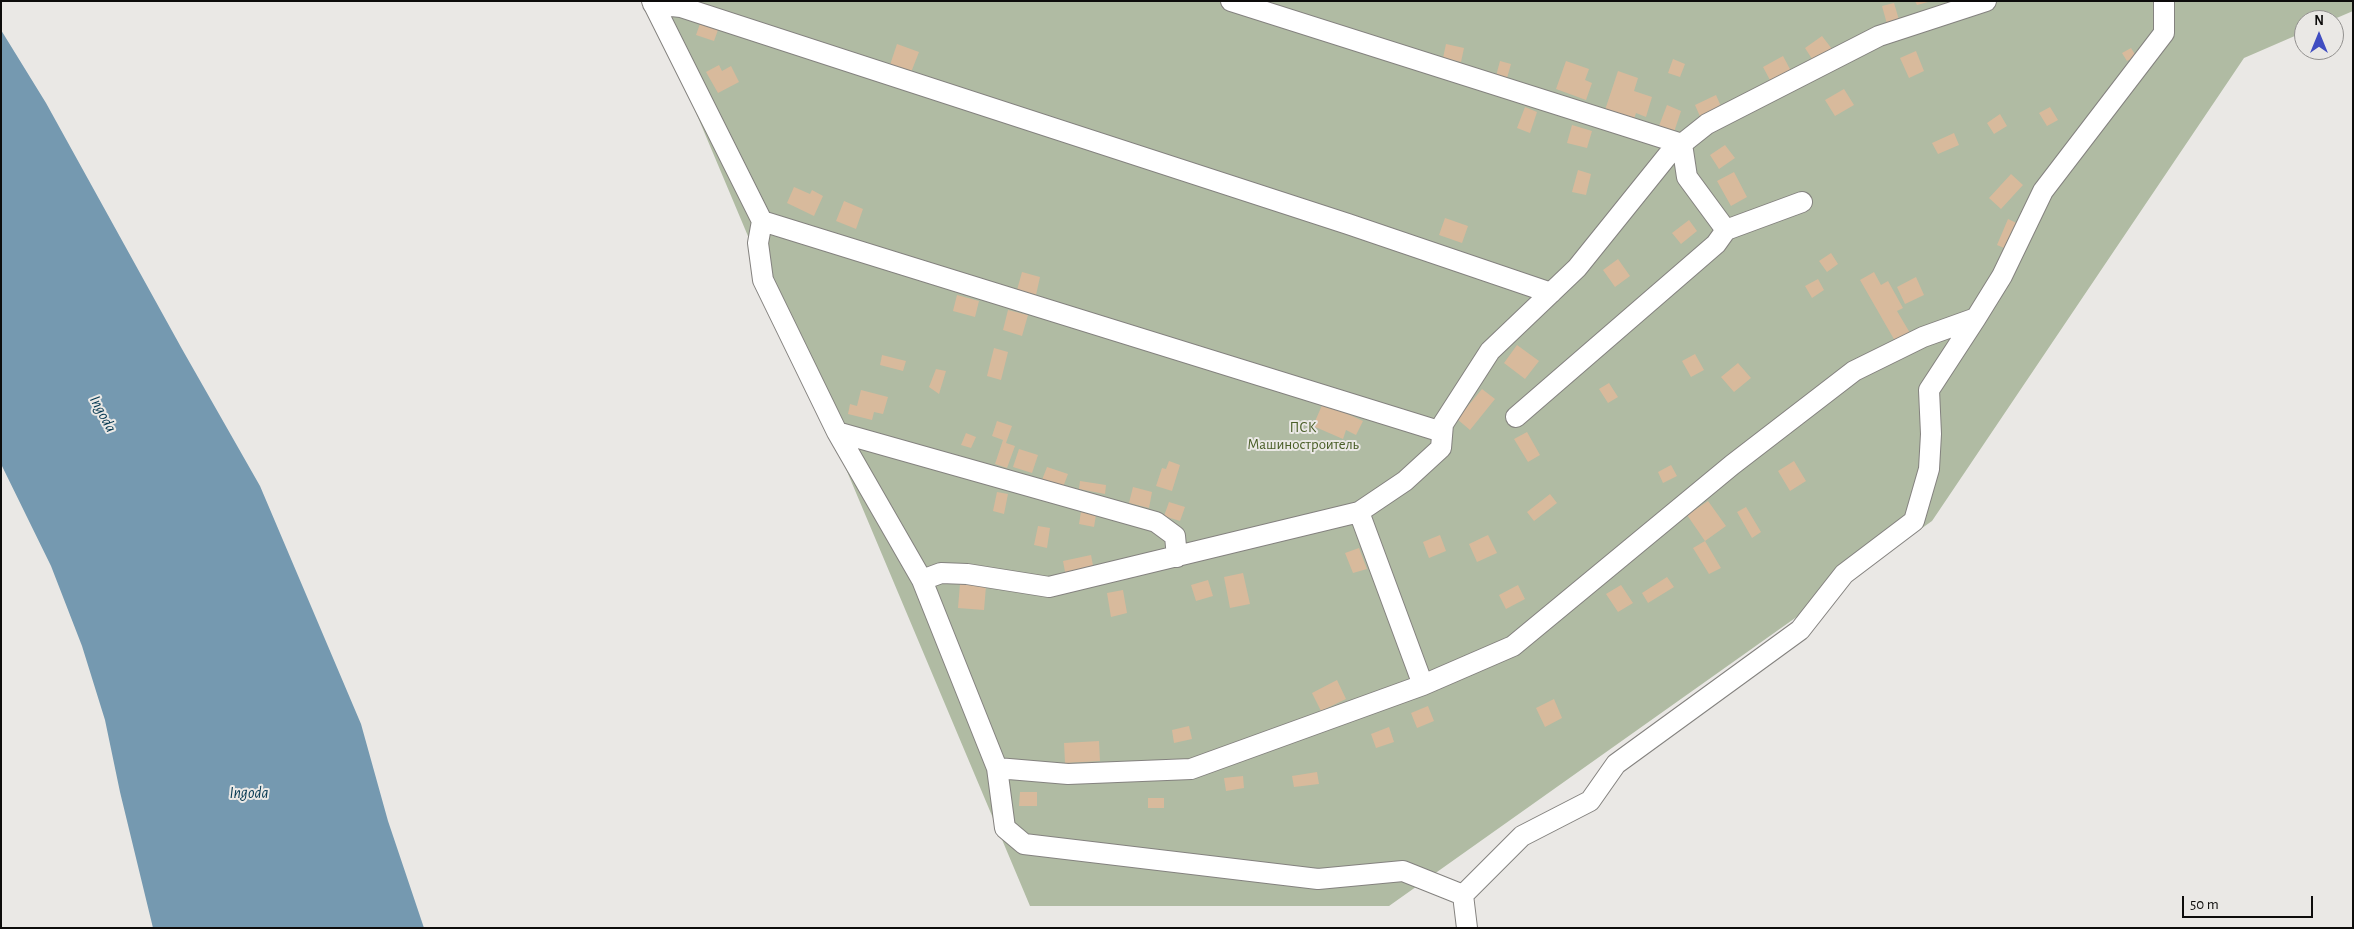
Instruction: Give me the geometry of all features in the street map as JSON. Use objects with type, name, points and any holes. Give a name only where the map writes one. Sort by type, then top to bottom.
[{"type":"street","points":[[1231,1],[1682,144]]},
{"type":"street","points":[[922,580],[941,573],[967,574],[1049,587],[1359,512],[1405,481],[1441,448],[1443,424],[1490,351],[1577,268],[1668,156],[1682,144],[1707,124],[1879,36],[1986,1]]},
{"type":"street","points":[[1463,895],[1522,836],[1590,801],[1616,764],[1800,630],[1844,574],[1914,522],[1929,469],[1931,434],[1929,390],[2002,276],[2043,191],[2164,33],[2164,1]]},
{"type":"street","points":[[653,2],[690,10],[1348,224],[1551,293]]},
{"type":"street","points":[[653,2],[762,221],[758,243],[763,280],[837,432],[922,580],[997,768],[1005,828],[1024,844],[1318,879],[1403,871],[1463,895]]},
{"type":"street","points":[[1682,144],[1687,177],[1726,230]]},
{"type":"street","points":[[1516,417],[1716,244],[1726,230],[1802,202]]},
{"type":"street","points":[[762,221],[1442,432]]},
{"type":"street","points":[[997,768],[1068,774],[1190,769],[1423,685],[1513,646],[1732,465],[1854,371],[1924,337],[1976,318]]},
{"type":"street","points":[[837,432],[1156,522],[1174,536],[1177,557]]},
{"type":"street","points":[[1359,512],[1423,685]]},
{"type":"street","points":[[1463,895],[1468,928]]},
{"type":"green space","name":"ПСК Машиностроитель","points":[[649,1],[2353,1],[2353,11],[2344,15],[2344,10],[2294,10],[2294,36],[2244,58],[1932,521],[1389,906],[1030,906]]},
{"type":"water","name":"Ingoda","points":[[1,30],[46,103],[260,486],[361,724],[388,821],[424,928],[153,928],[120,792],[105,720],[82,646],[51,566],[1,464]]},
{"type":"building","points":[[1915,1],[1928,1],[1928,2],[1917,5]]},
{"type":"building","points":[[1894,3],[1899,20],[1887,24],[1882,6]]},
{"type":"building","points":[[701,21],[719,27],[714,41],[696,35]]},
{"type":"building","points":[[1822,36],[1832,49],[1814,62],[1805,48]]},
{"type":"building","points":[[897,44],[919,52],[910,75],[889,68]]},
{"type":"building","points":[[1446,44],[1464,48],[1461,62],[1443,58]]},
{"type":"building","points":[[2131,48],[2136,56],[2127,61],[2122,53]]},
{"type":"building","points":[[1916,51],[1924,71],[1909,78],[1900,58]]},
{"type":"building","points":[[1783,56],[1791,71],[1771,82],[1763,67]]},
{"type":"building","points":[[1673,59],[1685,64],[1680,77],[1668,73]]},
{"type":"building","points":[[1500,61],[1511,64],[1507,78],[1496,76]]},
{"type":"building","points":[[1566,61],[1589,69],[1585,80],[1592,83],[1586,100],[1556,89]]},
{"type":"building","points":[[719,65],[722,71],[731,66],[739,82],[718,93],[706,72]]},
{"type":"building","points":[[1618,71],[1638,78],[1634,91],[1652,97],[1646,117],[1636,113],[1634,119],[1605,110]]},
{"type":"building","points":[[1844,89],[1854,105],[1835,116],[1825,100]]},
{"type":"building","points":[[1716,95],[1723,111],[1702,121],[1695,105]]},
{"type":"building","points":[[1667,105],[1681,111],[1674,132],[1659,126]]},
{"type":"building","points":[[1525,107],[1537,112],[1530,133],[1517,128]]},
{"type":"building","points":[[2050,107],[2058,120],[2047,126],[2039,113]]},
{"type":"building","points":[[2000,114],[2007,126],[1994,134],[1987,123]]},
{"type":"building","points":[[1572,125],[1592,131],[1587,148],[1567,143]]},
{"type":"building","points":[[1954,133],[1959,145],[1938,154],[1932,143]]},
{"type":"building","points":[[1725,145],[1735,158],[1719,169],[1710,155]]},
{"type":"building","points":[[1578,170],[1591,174],[1586,195],[1572,192]]},
{"type":"building","points":[[1734,172],[1747,197],[1731,206],[1717,181]]},
{"type":"building","points":[[2011,174],[2023,185],[2001,209],[1989,198]]},
{"type":"building","points":[[794,187],[810,194],[812,190],[823,196],[814,216],[787,203]]},
{"type":"building","points":[[844,201],[863,209],[856,229],[836,221]]},
{"type":"building","points":[[1445,218],[1468,226],[1462,243],[1439,235]]},
{"type":"building","points":[[2008,219],[2021,225],[2011,251],[1997,245]]},
{"type":"building","points":[[1689,220],[1697,231],[1681,244],[1672,233]]},
{"type":"building","points":[[1831,253],[1838,264],[1827,272],[1819,261]]},
{"type":"building","points":[[1618,259],[1630,276],[1615,287],[1603,270]]},
{"type":"building","points":[[1022,272],[1040,277],[1036,295],[1017,290]]},
{"type":"building","points":[[1874,272],[1881,285],[1888,281],[1903,308],[1897,311],[1910,333],[1895,341],[1860,280]]},
{"type":"building","points":[[1916,277],[1924,295],[1905,304],[1897,287]]},
{"type":"building","points":[[1818,279],[1824,290],[1812,298],[1805,286]]},
{"type":"building","points":[[957,295],[979,301],[975,317],[953,311]]},
{"type":"building","points":[[1008,310],[1028,315],[1022,336],[1003,330]]},
{"type":"building","points":[[1517,345],[1539,361],[1525,379],[1504,363]]},
{"type":"building","points":[[994,348],[1008,352],[1001,380],[987,376]]},
{"type":"building","points":[[1695,354],[1704,370],[1691,377],[1682,361]]},
{"type":"building","points":[[882,355],[906,361],[903,371],[880,365]]},
{"type":"building","points":[[1738,363],[1751,378],[1734,392],[1721,377]]},
{"type":"building","points":[[936,369],[946,371],[939,394],[929,387]]},
{"type":"building","points":[[1609,383],[1618,397],[1608,403],[1599,389]]},
{"type":"building","points":[[1482,389],[1495,399],[1470,430],[1457,419]]},
{"type":"building","points":[[861,390],[888,397],[883,414],[874,412],[872,420],[848,414],[850,404],[857,406]]},
{"type":"building","points":[[1323,403],[1363,421],[1356,435],[1346,430],[1343,439],[1313,426]]},
{"type":"building","points":[[997,421],[1012,426],[1006,443],[1015,446],[1007,468],[995,464],[1003,440],[992,436]]},
{"type":"building","points":[[1527,432],[1540,455],[1528,462],[1514,439]]},
{"type":"building","points":[[966,433],[976,437],[971,448],[961,445]]},
{"type":"building","points":[[1019,449],[1038,455],[1032,473],[1013,467]]},
{"type":"building","points":[[1169,461],[1180,465],[1172,491],[1156,486],[1162,468],[1166,469]]},
{"type":"building","points":[[1794,461],[1806,481],[1790,491],[1778,471]]},
{"type":"building","points":[[1671,465],[1677,476],[1663,483],[1658,472]]},
{"type":"building","points":[[1047,467],[1068,474],[1063,487],[1042,480]]},
{"type":"building","points":[[1080,481],[1106,485],[1105,494],[1079,489]]},
{"type":"building","points":[[1133,487],[1152,492],[1149,508],[1129,503]]},
{"type":"building","points":[[997,492],[1008,494],[1004,514],[993,511]]},
{"type":"building","points":[[1550,494],[1557,503],[1534,521],[1527,512]]},
{"type":"building","points":[[1708,501],[1726,526],[1705,541],[1687,515]]},
{"type":"building","points":[[1169,502],[1185,507],[1180,521],[1164,516]]},
{"type":"building","points":[[1746,507],[1761,532],[1752,538],[1737,512]]},
{"type":"building","points":[[1081,512],[1096,515],[1094,527],[1079,524]]},
{"type":"building","points":[[1038,526],[1050,528],[1047,548],[1034,545]]},
{"type":"building","points":[[1440,535],[1446,551],[1429,558],[1423,542]]},
{"type":"building","points":[[1488,535],[1497,553],[1477,562],[1469,544]]},
{"type":"building","points":[[1705,541],[1721,568],[1709,574],[1693,548]]},
{"type":"building","points":[[1359,548],[1367,569],[1353,573],[1345,553]]},
{"type":"building","points":[[1091,555],[1094,571],[1066,577],[1063,561]]},
{"type":"building","points":[[1243,573],[1250,604],[1230,608],[1224,577]]},
{"type":"building","points":[[1667,577],[1674,587],[1648,603],[1642,593]]},
{"type":"building","points":[[1208,580],[1213,596],[1196,601],[1191,585]]},
{"type":"building","points":[[960,584],[986,586],[984,610],[958,608]]},
{"type":"building","points":[[1518,585],[1525,599],[1506,609],[1499,595]]},
{"type":"building","points":[[1621,585],[1633,603],[1618,612],[1606,594]]},
{"type":"building","points":[[1123,590],[1127,613],[1111,617],[1107,593]]},
{"type":"building","points":[[1337,680],[1346,699],[1321,711],[1312,693]]},
{"type":"building","points":[[1554,699],[1562,718],[1545,727],[1536,708]]},
{"type":"building","points":[[1428,706],[1434,721],[1417,728],[1411,713]]},
{"type":"building","points":[[1189,726],[1192,739],[1174,743],[1172,730]]},
{"type":"building","points":[[1389,727],[1394,742],[1376,748],[1371,734]]},
{"type":"building","points":[[1099,741],[1100,761],[1065,763],[1064,743]]},
{"type":"building","points":[[1317,772],[1319,784],[1294,787],[1292,776]]},
{"type":"building","points":[[1243,776],[1244,788],[1226,791],[1224,778]]},
{"type":"building","points":[[1020,792],[1037,792],[1037,806],[1019,806]]},
{"type":"building","points":[[1148,798],[1164,798],[1164,808],[1148,808]]}]
